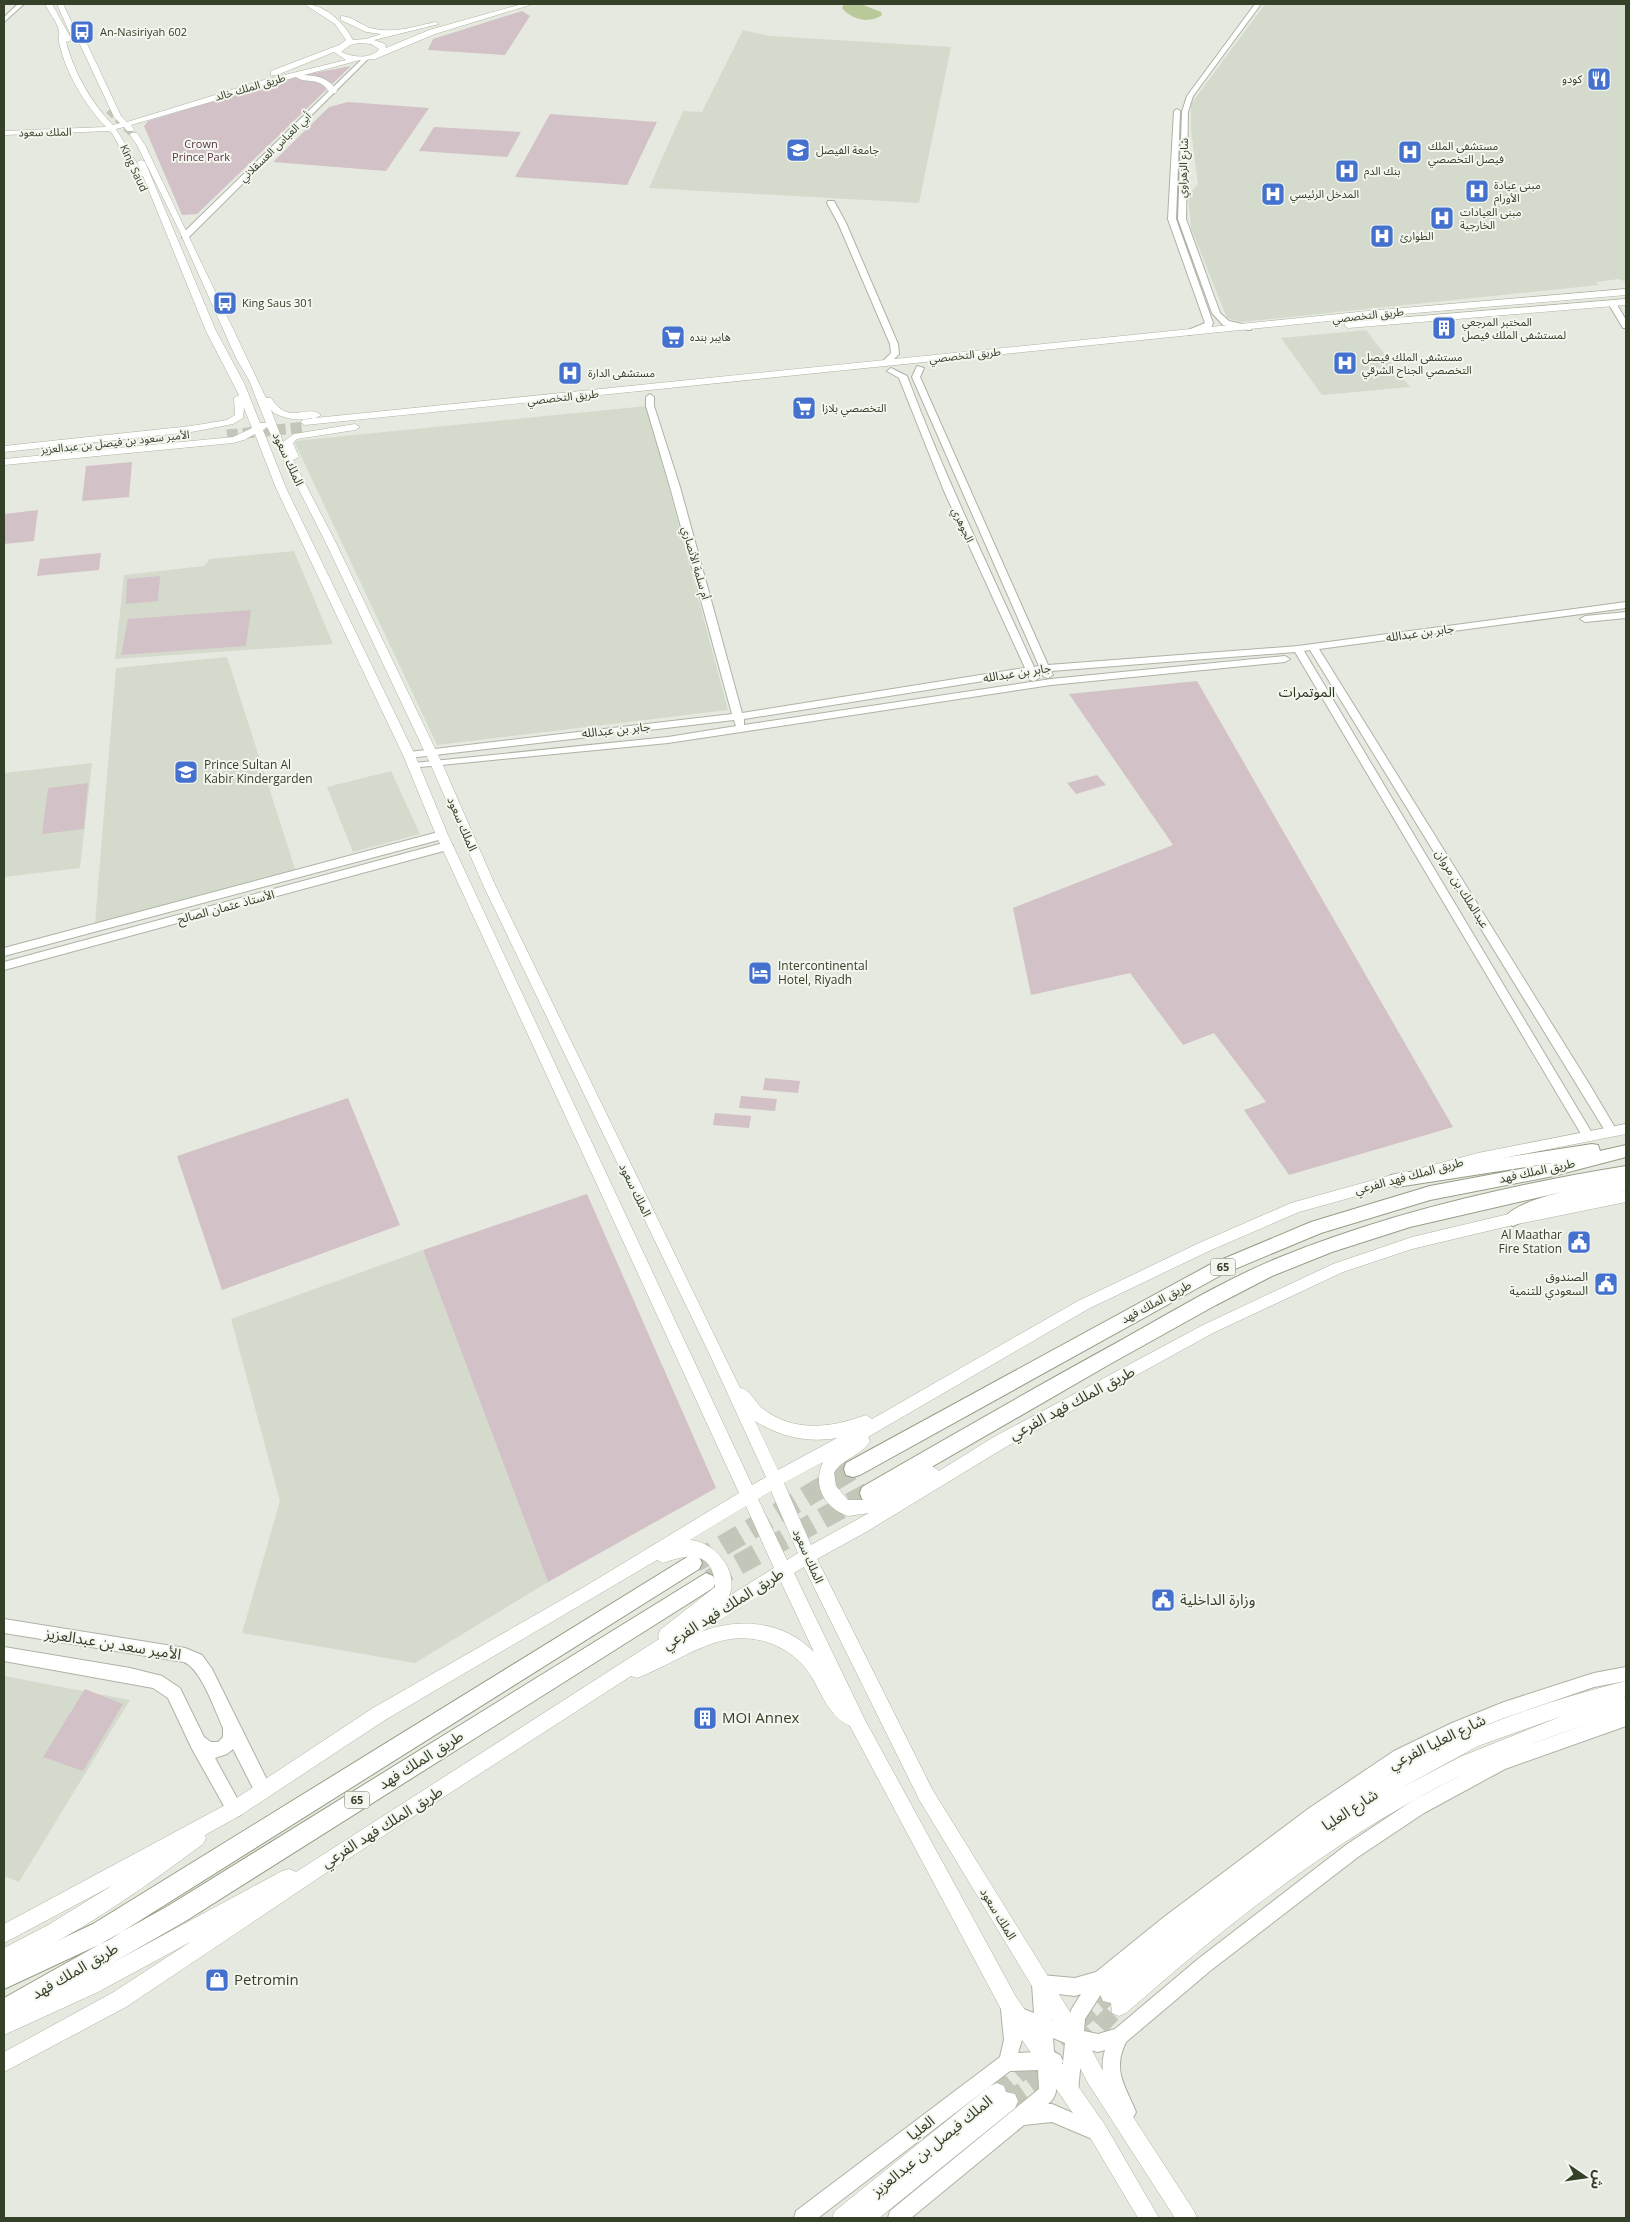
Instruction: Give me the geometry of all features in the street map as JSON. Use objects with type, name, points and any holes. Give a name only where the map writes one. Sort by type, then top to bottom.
[{"type":"highway","points":[[1397,1180],[1600,1148],[1626,1150]]},
{"type":"highway","name":"طريق الملك فهد","points":[[853,1469],[1217,1269],[1317,1227],[1430,1193],[1553,1169],[1626,1150]]},
{"type":"highway","name":"طريق الملك فهد","points":[[869,1493],[1012,1409],[1223,1293],[1283,1264],[1405,1221],[1525,1192],[1626,1172]]},
{"type":"highway","points":[[1513,1219],[1537,1206],[1552,1201],[1626,1183]]},
{"type":"highway","name":"طريق الملك فهد","points":[[4,1978],[101,1932],[692,1563]]},
{"type":"highway","name":"طريق الملك فهد","points":[[4,2010],[29,1998],[176,1914],[706,1582]]},
{"type":"main road","points":[[48,4],[62,33],[61,37],[68,56],[105,109]]},
{"type":"main road","points":[[60,4],[105,109]]},
{"type":"main road","points":[[307,4],[333,17],[341,25],[350,40],[338,50],[340,55],[361,59]]},
{"type":"main road","points":[[367,41],[375,37],[432,25],[506,4]]},
{"type":"main road","points":[[380,53],[463,22],[529,4]]},
{"type":"main road","points":[[344,18],[376,32],[398,32]]},
{"type":"main road","points":[[367,41],[382,46],[383,49],[380,53]]},
{"type":"main road","name":"طريق الملك خالد","points":[[142,117],[274,72],[344,45],[367,41]]},
{"type":"main road","name":"طريق الملك خالد","points":[[142,117],[380,53]]},
{"type":"main road","points":[[289,76],[322,80],[333,91]]},
{"type":"main road","points":[[61,129],[91,120],[105,109]]},
{"type":"main road","name":"King Saud","points":[[105,109],[120,113],[144,140],[184,233]]},
{"type":"main road","name":"King Saud","points":[[105,109],[110,125],[129,153],[150,204],[158,217],[168,227]]},
{"type":"main road","points":[[124,118],[142,117],[140,126],[144,140]]},
{"type":"main road","name":"الملك سعود","points":[[4,133],[110,125],[124,118],[142,117]]},
{"type":"main road","name":"الملك سعود","points":[[4,127],[61,129]]},
{"type":"main road","points":[[61,129],[116,138],[129,153]]},
{"type":"main road","points":[[129,153],[120,134],[135,133],[144,140]]},
{"type":"main road","name":"الملك سعود","points":[[1149,2218],[1098,2132],[1046,2060],[1013,2010],[859,1726],[784,1571],[596,1170],[444,840],[412,761],[282,488],[265,429],[254,380],[241,358],[184,233],[141,145],[130,136],[211,331],[265,429],[330,541],[433,757],[490,888],[513,931],[632,1185],[717,1355],[775,1480],[807,1556],[913,1771],[1040,1984],[1074,2037],[1090,2067],[1187,2218]]},
{"type":"main road","points":[[1368,314],[1450,302],[1626,286]]},
{"type":"main road","name":"طريق التخصصي","points":[[1625,302],[1379,321],[920,368],[888,367],[598,393],[305,425],[724,388],[888,367],[1188,333],[1368,314],[1626,292]]},
{"type":"main road","points":[[1335,326],[1625,302]]},
{"type":"main road","points":[[254,380],[273,410],[277,413],[298,415],[381,411]]},
{"type":"main road","points":[[191,429],[230,422],[240,416],[239,383]]},
{"type":"main road","points":[[4,449],[242,423],[265,429],[298,432],[346,428],[724,388]]},
{"type":"main road","points":[[4,462],[233,440],[296,418],[577,393],[598,393]]},
{"type":"main road","points":[[346,428],[303,430],[292,428],[293,424],[300,420],[381,411]]},
{"type":"main road","points":[[191,429],[231,427],[237,429],[238,433],[231,437],[192,444]]},
{"type":"main road","points":[[299,485],[297,463],[288,442],[301,434],[346,428]]},
{"type":"main road","name":"الأمير سعود بن فيصل بن عبدالعزيز","points":[[4,453],[227,432],[4,458]]},
{"type":"main road","points":[[192,444],[250,444],[257,449],[274,482],[282,488]]},
{"type":"main road","name":"طريق الملك فهد الفرعي","points":[[4,1934],[235,1809],[379,1714],[590,1592],[775,1480],[920,1400],[1083,1305],[1204,1247],[1296,1207],[1478,1158],[1618,1130]]},
{"type":"main road","name":"طريق الملك فهد الفرعي","points":[[4,2062],[119,2000],[357,1843],[807,1556],[860,1527],[998,1443],[1208,1329],[1338,1268],[1412,1243],[1513,1219],[1626,1196]]},
{"type":"main road","points":[[717,1355],[738,1390],[757,1414],[788,1430],[819,1435],[835,1432],[920,1400]]},
{"type":"main road","points":[[920,1400],[828,1464],[824,1475],[825,1481],[833,1497],[842,1506],[856,1510],[865,1507],[889,1493],[998,1443]]},
{"type":"main road","points":[[590,1592],[678,1548],[695,1547],[708,1552],[724,1579],[723,1591],[613,1679]]},
{"type":"main road","points":[[613,1679],[658,1663],[714,1634],[738,1631],[764,1633],[786,1641],[807,1656],[836,1703],[859,1726]]},
{"type":"main road","name":"شارع العليا","points":[[1110,1993],[1202,1917],[1325,1826],[1401,1778],[1452,1750],[1512,1724],[1550,1710],[1626,1689]]},
{"type":"main road","name":"شارع العليا","points":[[1110,1993],[1155,1974],[1229,1914],[1335,1838],[1407,1792],[1510,1743],[1577,1718],[1626,1706]]},
{"type":"main road","points":[[4,1958],[64,1925],[151,1872],[235,1809]]},
{"type":"main road","points":[[4,2026],[91,1985],[357,1843]]},
{"type":"main road","name":"الملك فيصل بن عبدالعزيز","points":[[842,2218],[1009,2103]]},
{"type":"main road","name":"الملك فيصل بن عبدالعزيز","points":[[863,2218],[1009,2103]]},
{"type":"street","points":[[4,14],[14,4]]},
{"type":"street","points":[[4,20],[21,4]]},
{"type":"street","points":[[1188,333],[1208,326],[1209,319],[1202,308],[1203,305],[1172,219],[1177,114],[1185,90],[1248,4]]},
{"type":"street","name":"شارع الزهراوي","points":[[1248,328],[1224,323],[1220,320],[1182,219],[1185,112],[1190,96],[1198,84],[1258,4]]},
{"type":"street","name":"أبي العباس العسقلاني","points":[[184,233],[333,91],[361,59]]},
{"type":"street","points":[[831,203],[842,223],[894,344],[895,354],[888,367]]},
{"type":"street","points":[[1612,303],[1626,326]]},
{"type":"street","points":[[1203,305],[1213,304]]},
{"type":"street","name":"الجوهري","points":[[888,367],[903,376],[924,436],[1037,684]]},
{"type":"street","name":"الجوهري","points":[[920,368],[916,376],[1051,682]]},
{"type":"street","name":"أم سلمة الأنصاري","points":[[650,397],[650,406],[680,504],[742,729]]},
{"type":"street","name":"جابر بن عبدالله","points":[[433,757],[668,740],[1051,682],[1301,653],[1626,605]]},
{"type":"street","name":"جابر بن عبدالله","points":[[1315,651],[1626,615]]},
{"type":"street","name":"عبدالملك بن مروان","points":[[1315,651],[1376,747],[1410,807],[1618,1130]]},
{"type":"street","name":"جابر بن عبدالله","points":[[412,761],[738,716],[1046,668],[1301,653]]},
{"type":"street","name":"عبدالملك بن مروان","points":[[1301,653],[1588,1136]]},
{"type":"street","name":"الأستاذ عثمان الصالح","points":[[4,952],[444,840]]},
{"type":"street","name":"الأستاذ عثمان الصالح","points":[[4,966],[444,840]]},
{"type":"street","points":[[1480,956],[1502,952]]},
{"type":"street","name":"الأمير سعد بن عبدالعزيز","points":[[4,1626],[185,1655],[197,1660],[206,1674],[263,1790]]},
{"type":"street","name":"الأمير سعد بن عبدالعزيز","points":[[4,1654],[156,1681],[174,1693],[198,1743],[235,1809]]},
{"type":"street","name":"شارع العليا الفرعي","points":[[1069,2093],[1077,2016],[1110,1993],[1170,1923],[1314,1815],[1400,1757],[1458,1728],[1504,1710],[1594,1680],[1626,1674]]},
{"type":"street","points":[[1144,2151],[1109,2072],[1112,2051],[1120,2036],[1212,1959],[1352,1851],[1418,1807],[1501,1763],[1626,1718]]},
{"type":"street","points":[[198,1743],[210,1750],[220,1749],[229,1742],[232,1733],[231,1728]]},
{"type":"street","points":[[897,2218],[1009,2103],[1048,2093],[1040,1984]]},
{"type":"street","name":"شارع العليا الفرعي","points":[[1040,1984],[1110,1993]]},
{"type":"street","points":[[1090,2067],[1046,2060],[1007,2062],[1013,2040],[1013,2010],[1044,2026],[1098,2043],[1120,2036]]},
{"type":"street","name":"العليا","points":[[803,2218],[1007,2062]]},
{"type":"street","points":[[1009,2103],[1052,2113],[1098,2132]]},
{"type":"shaded area","points":[[844,4],[861,4],[881,12],[882,15],[866,20],[856,18],[842,8]]},
{"type":"shaded area","name":"مستشفى الملك فيصل التخصصي","points":[[1265,4],[1626,4],[1626,282],[1619,279],[1596,282],[1599,285],[1241,322],[1227,318],[1191,228],[1188,195],[1198,184],[1191,130],[1191,104]]},
{"type":"shaded area","name":"جامعة الفيصل","points":[[743,30],[770,36],[951,47],[919,203],[649,188],[683,111],[702,112]]},
{"type":"shaded area","name":"مستشفى الملك فيصل التخصصي الجناح الشرقي","points":[[1366,330],[1410,387],[1322,395],[1281,338]]},
{"type":"shaded area","points":[[647,406],[728,710],[437,745],[294,441]]},
{"type":"shaded area","points":[[294,551],[333,644],[115,659],[124,575],[204,566],[210,559]]},
{"type":"shaded area","name":"Prince Sultan Al Kabir Kindergarden","points":[[227,657],[297,875],[95,923],[116,668]]},
{"type":"shaded area","points":[[92,763],[80,868],[4,877],[4,773]]},
{"type":"shaded area","points":[[391,771],[420,834],[353,852],[327,787]]},
{"type":"shaded area","points":[[423,1250],[548,1582],[415,1663],[242,1633],[280,1501],[231,1319]]},
{"type":"shaded area","points":[[4,1676],[130,1700],[19,1882],[4,1876]]},
{"type":"green space","points":[[522,11],[530,16],[505,55],[428,50],[433,39]]},
{"type":"green space","name":"Crown Prince Park","points":[[351,66],[197,214],[182,215],[144,126],[148,121],[293,77]]},
{"type":"green space","points":[[348,102],[429,108],[386,171],[273,162],[329,107]]},
{"type":"green space","points":[[550,114],[657,122],[627,185],[515,177]]},
{"type":"green space","points":[[434,127],[521,132],[507,157],[419,151]]},
{"type":"green space","points":[[132,462],[129,497],[82,501],[86,466]]},
{"type":"green space","points":[[38,510],[34,541],[4,544],[4,514]]},
{"type":"green space","points":[[101,553],[99,570],[37,576],[40,559]]},
{"type":"green space","points":[[160,576],[158,601],[126,604],[127,579]]},
{"type":"green space","points":[[251,610],[246,646],[121,655],[128,619]]},
{"type":"green space","points":[[1197,681],[1453,1127],[1289,1175],[1244,1110],[1266,1102],[1214,1033],[1183,1045],[1130,973],[1031,995],[1013,908],[1173,845],[1069,694]]},
{"type":"green space","points":[[1097,775],[1106,785],[1076,794],[1067,783]]},
{"type":"green space","points":[[88,783],[84,829],[42,834],[48,788]]},
{"type":"green space","points":[[765,1078],[800,1081],[798,1093],[763,1090]]},
{"type":"green space","points":[[741,1096],[777,1099],[775,1111],[739,1108]]},
{"type":"green space","points":[[348,1098],[400,1225],[222,1290],[177,1156]]},
{"type":"green space","points":[[715,1113],[751,1116],[749,1128],[713,1125]]},
{"type":"green space","points":[[587,1194],[716,1488],[548,1582],[423,1250]]},
{"type":"green space","points":[[85,1689],[123,1704],[83,1771],[43,1757]]},
{"type":"tunnel","points":[[109,110],[134,135]]},
{"type":"tunnel","points":[[227,435],[306,427]]},
{"type":"tunnel","points":[[695,1562],[853,1469]]},
{"type":"tunnel","points":[[710,1580],[869,1493]]},
{"type":"tunnel","points":[[997,2093],[1110,1994]]},
{"type":"tunnel","points":[[1081,2046],[1119,2006]]},
{"type":"tunnel","points":[[1008,2101],[1053,2070]]},
{"type":"place","name":"An-Nasiriyah 602","points":[[82,32]]},
{"type":"place","name":"كودو","points":[[1599,79]]},
{"type":"place","name":"جامعة الفيصل","points":[[798,150]]},
{"type":"place","name":"مستشفى الملك فيصل التخصصي","points":[[1410,152]]},
{"type":"place","name":"بنك الدم","points":[[1347,171]]},
{"type":"place","name":"مبنى عيادة الأورام","points":[[1477,191]]},
{"type":"place","name":"المدخل الرئيسي","points":[[1273,194]]},
{"type":"place","name":"مبنى العيادات الخارجية","points":[[1442,218]]},
{"type":"place","name":"الطوارئ","points":[[1382,236]]},
{"type":"place","name":"King Saus 301","points":[[225,303]]},
{"type":"place","name":"المختبر المرجعي لمستشفى الملك فيصل","points":[[1444,328]]},
{"type":"place","name":"هايبر بنده","points":[[673,337]]},
{"type":"place","name":"مستشفى الملك فيصل التخصصي الجناح الشرقي","points":[[1345,363]]},
{"type":"place","name":"مستشفى الدارة","points":[[570,373]]},
{"type":"place","name":"التخصصي بلازا","points":[[804,408]]},
{"type":"place","name":"Prince Sultan Al Kabir Kindergarden","points":[[186,772]]},
{"type":"place","name":"Intercontinental Hotel, Riyadh","points":[[760,973]]},
{"type":"place","name":"Al Maathar Fire Station","points":[[1579,1242]]},
{"type":"place","name":"الصندوق السعودي للتنمية","points":[[1606,1284]]},
{"type":"place","name":"وزارة الداخلية","points":[[1163,1600]]},
{"type":"place","name":"MOI Annex","points":[[705,1718]]},
{"type":"place","name":"Petromin","points":[[217,1980]]},
{"type":"district","name":"الموتمرات","points":[[1307,692]]}]
